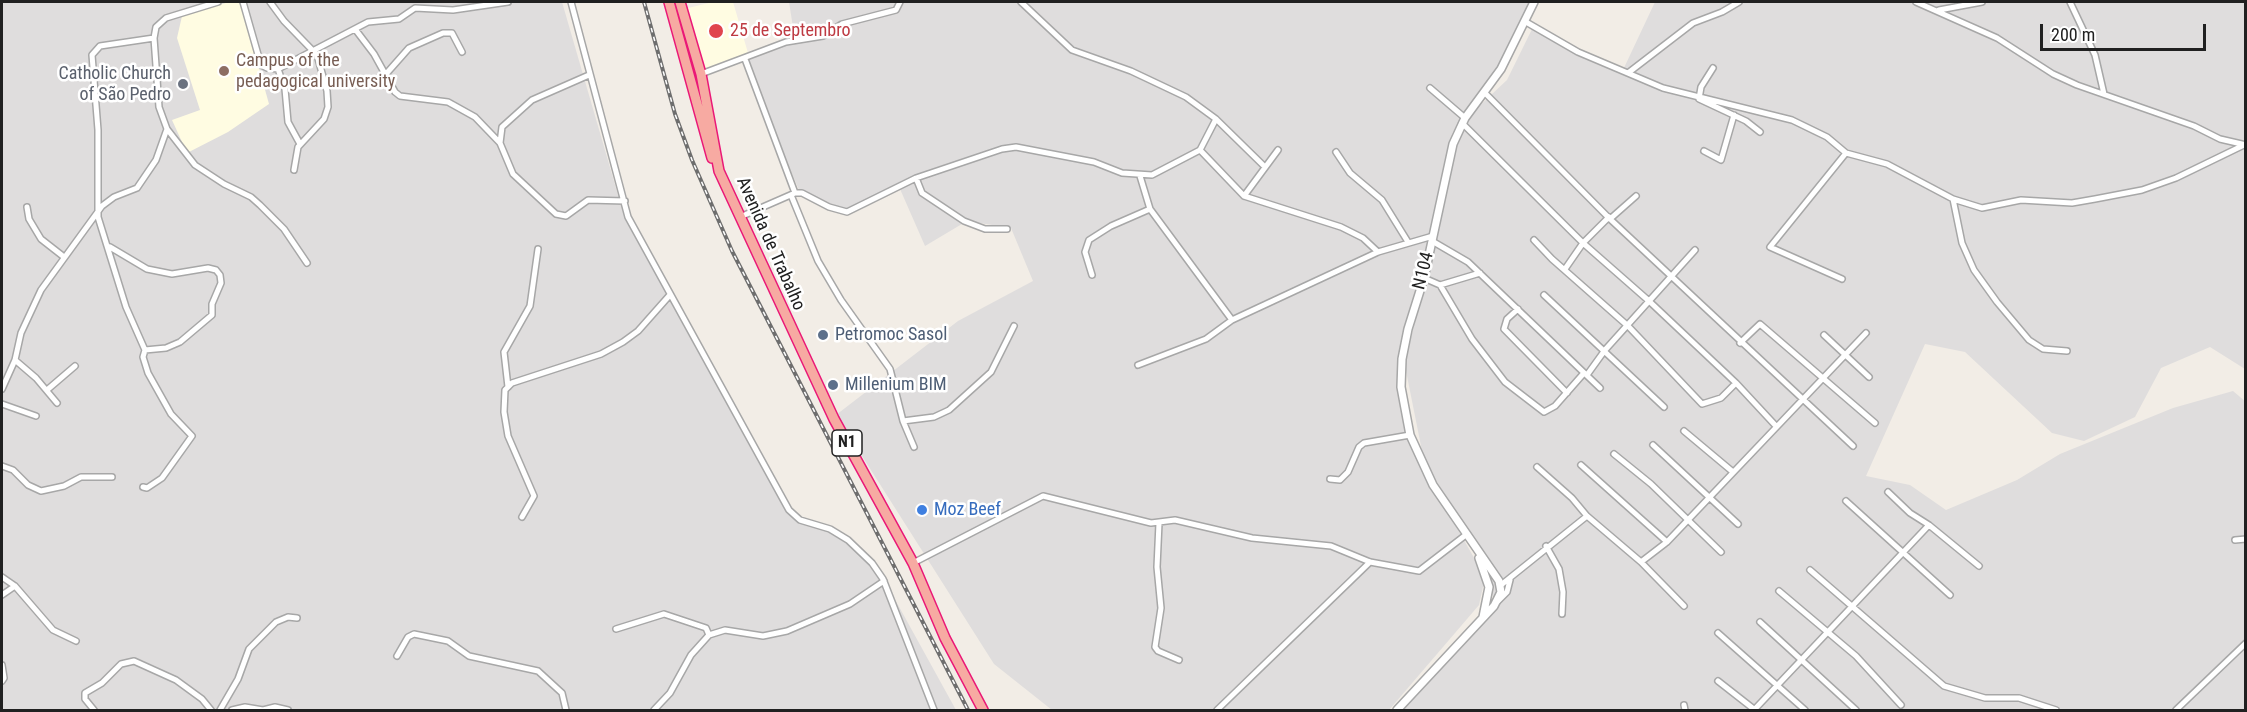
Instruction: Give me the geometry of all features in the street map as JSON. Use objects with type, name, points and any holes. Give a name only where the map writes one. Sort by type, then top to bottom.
[{"type":"highway","name":"N1","points":[[669,2],[699,116],[719,171]]},
{"type":"highway","name":"Avenida de Trabalho","points":[[680,2],[701,74],[719,171],[834,419],[913,563],[945,638],[983,711]]},
{"type":"street","points":[[218,2],[194,5],[166,18],[156,27],[154,38],[159,107],[167,129],[195,165],[224,184],[251,196],[284,229],[307,263]]},
{"type":"street","points":[[243,2],[261,65],[278,69],[372,21],[399,19],[415,8],[453,10],[508,2]]},
{"type":"street","points":[[270,2],[284,21],[317,55],[328,107],[324,119],[300,144],[294,170]]},
{"type":"street","points":[[435,2],[436,9]]},
{"type":"street","points":[[571,2],[628,217],[648,251],[669,296],[789,510],[800,520],[830,529],[848,540],[872,563],[884,581],[934,711]]},
{"type":"street","points":[[701,74],[786,42],[824,36],[842,24],[896,10],[900,2]]},
{"type":"street","points":[[1021,2],[1072,50],[1170,89],[1216,119],[1265,167]]},
{"type":"street","name":"N104","points":[[1501,585],[1433,485],[1410,435],[1401,387],[1402,359],[1424,278],[1448,161],[1464,120],[1501,69],[1534,2]]},
{"type":"street","points":[[1628,73],[1693,23],[1740,2]]},
{"type":"street","points":[[1916,2],[1997,38],[2053,74],[2245,145]]},
{"type":"street","points":[[1938,10],[1982,2]]},
{"type":"street","points":[[2070,2],[2095,55],[2104,94]]},
{"type":"street","points":[[1526,22],[1578,52],[1662,88],[1792,120],[1827,137],[1846,153],[1887,164],[1953,199],[1982,208],[2020,200],[2072,203],[2142,190],[2176,178],[2245,145]]},
{"type":"street","points":[[355,29],[386,75],[392,89],[400,96],[454,105],[475,117],[500,143],[513,174],[556,214],[566,216],[588,200],[625,201]]},
{"type":"street","points":[[386,75],[409,48],[443,33],[452,33],[462,52]]},
{"type":"street","points":[[142,487],[147,488],[162,478],[192,436],[171,414],[144,364],[145,350],[126,307],[98,213],[98,130],[92,55],[100,46],[154,38]]},
{"type":"street","points":[[745,59],[818,261],[841,300],[890,369],[903,422],[914,447]]},
{"type":"street","points":[[1713,68],[1701,87],[1699,97],[1701,101],[1734,115],[1760,132]]},
{"type":"street","points":[[278,69],[285,89],[288,122],[300,144]]},
{"type":"street","points":[[500,143],[502,127],[532,100],[589,75]]},
{"type":"street","points":[[1430,88],[1583,243],[1650,301],[1736,382],[1775,425]]},
{"type":"street","points":[[1484,92],[1609,218],[1740,343],[1853,446]]},
{"type":"street","points":[[1704,151],[1721,160],[1734,115]]},
{"type":"street","points":[[740,217],[793,194],[802,193],[835,210],[847,212],[916,178],[988,153],[1016,147],[1094,162],[1122,173],[1152,175],[1200,150],[1216,119]]},
{"type":"street","points":[[2,389],[15,360],[21,333],[41,290],[108,201],[137,188],[142,182],[156,160],[167,129]]},
{"type":"street","points":[[1200,150],[1244,196],[1341,226],[1363,238],[1378,252]]},
{"type":"street","points":[[1244,196],[1278,150]]},
{"type":"street","points":[[1336,152],[1350,173],[1382,200],[1408,242]]},
{"type":"street","points":[[1842,279],[1772,250],[1770,247],[1846,153]]},
{"type":"street","points":[[1140,176],[1150,208],[1232,320]]},
{"type":"street","points":[[916,178],[922,193],[963,221],[985,229],[1007,229]]},
{"type":"street","points":[[1565,269],[1583,243],[1636,196]]},
{"type":"street","points":[[1953,199],[1962,243],[1974,270],[2013,324],[2029,340],[2043,349],[2067,351]]},
{"type":"street","points":[[27,207],[29,219],[41,239],[64,257]]},
{"type":"street","points":[[1092,275],[1085,252],[1089,240],[1111,226],[1150,208]]},
{"type":"street","points":[[1138,365],[1206,339],[1232,320],[1378,252],[1408,242],[1432,238],[1468,262],[1600,388]]},
{"type":"street","points":[[1534,240],[1628,326],[1702,404],[1721,398],[1736,382]]},
{"type":"street","points":[[109,246],[147,269],[172,274],[208,268],[216,270],[220,275],[221,283],[212,304],[212,315],[173,346],[145,350]]},
{"type":"street","points":[[508,387],[504,352],[531,306],[538,249]]},
{"type":"street","points":[[1424,278],[1440,285],[1472,339],[1504,382],[1544,412],[1549,411],[1586,374],[1695,250]]},
{"type":"street","points":[[1440,285],[1480,273]]},
{"type":"street","points":[[1545,295],[1664,407]]},
{"type":"street","points":[[522,517],[534,496],[508,436],[504,411],[505,390],[601,354],[623,342],[638,331],[669,296]]},
{"type":"street","points":[[1518,309],[1507,319],[1504,330],[1567,393]]},
{"type":"street","points":[[1740,343],[1760,324],[1875,423]]},
{"type":"street","points":[[903,422],[934,417],[949,410],[991,372],[1014,326]]},
{"type":"street","points":[[1641,562],[1667,542],[1775,425],[1866,333]]},
{"type":"street","points":[[1824,335],[1869,377]]},
{"type":"street","points":[[15,360],[47,390],[57,403]]},
{"type":"street","points":[[47,390],[75,366]]},
{"type":"street","points":[[2,405],[36,416]]},
{"type":"street","points":[[1684,431],[1733,472]]},
{"type":"street","points":[[1330,479],[1340,480],[1348,472],[1359,447],[1364,443],[1410,435]]},
{"type":"street","points":[[1653,445],[1738,524]]},
{"type":"street","points":[[1614,454],[1688,518],[1721,552]]},
{"type":"street","points":[[1581,465],[1667,542]]},
{"type":"street","points":[[2,466],[13,470],[28,485],[41,490],[64,486],[81,477],[112,477]]},
{"type":"street","points":[[1537,467],[1572,498],[1587,516],[1641,562],[1684,606]]},
{"type":"street","points":[[1888,492],[1910,513],[1929,525],[1980,566]]},
{"type":"street","points":[[913,563],[1043,496],[1151,523],[1175,520],[1252,538],[1331,546],[1370,562],[1419,571],[1467,534]]},
{"type":"street","points":[[1846,501],[1950,595]]},
{"type":"street","points":[[1497,602],[1501,585],[1510,580],[1546,546],[1587,516]]},
{"type":"street","points":[[1159,523],[1157,567],[1161,608],[1155,646],[1158,651],[1179,660]]},
{"type":"street","points":[[1718,681],[1755,710],[1929,525]]},
{"type":"street","points":[[2235,540],[2246,539]]},
{"type":"street","name":"N104","points":[[1475,544],[1489,587],[1482,620]]},
{"type":"street","points":[[1546,546],[1559,569],[1563,592],[1562,614]]},
{"type":"street","points":[[1217,711],[1370,562]]},
{"type":"street","points":[[1810,570],[1944,686],[1985,698],[2019,698],[2056,711]]},
{"type":"street","points":[[2,577],[15,586],[53,630],[76,641]]},
{"type":"street","points":[[1397,711],[1507,592],[1510,580]]},
{"type":"street","points":[[654,711],[670,693],[691,655],[709,635],[725,630],[763,636],[787,631],[843,608],[884,581]]},
{"type":"street","points":[[2,595],[15,586]]},
{"type":"street","points":[[1779,591],[1856,656],[1901,705]]},
{"type":"street","points":[[616,629],[664,614],[706,628],[709,635]]},
{"type":"street","points":[[220,711],[237,679],[249,649],[276,622],[288,617],[297,618]]},
{"type":"street","points":[[1760,622],[1856,711]]},
{"type":"street","points":[[1719,633],[1805,711]]},
{"type":"street","points":[[397,656],[408,637],[414,634],[448,641],[469,656],[538,671],[562,693],[566,711]]},
{"type":"street","points":[[2176,711],[2246,643]]},
{"type":"street","points":[[94,711],[85,699],[86,693],[102,683],[121,664],[134,661],[176,680],[202,699],[211,711]]},
{"type":"street","points":[[2,665],[4,678],[2,681]]},
{"type":"street","points":[[232,711],[245,707],[263,711],[275,707],[288,711]]},
{"type":"shaded area","points":[[2,2],[562,2],[618,195],[795,515],[828,526],[846,536],[876,565],[956,710],[2,710]]},
{"type":"shaded area","name":"Campus of the pedagogical university","points":[[229,2],[238,2],[242,7],[269,104],[228,132],[187,153],[172,120],[200,110],[177,38],[182,16]]},
{"type":"shaded area","name":"25 de Septembro","points":[[713,2],[733,2],[748,53],[701,70],[684,9]]},
{"type":"shaded area","points":[[789,2],[1531,2],[1502,65],[1457,127],[1507,80],[1535,23],[1577,50],[1623,70],[1655,2],[2245,2],[2245,369],[2210,347],[2161,368],[2135,417],[2084,441],[2052,433],[1965,352],[1925,344],[1866,476],[1910,485],[1946,510],[2017,480],[2060,454],[2173,408],[2233,391],[2246,402],[2245,710],[1392,710],[1475,625],[1493,598],[1486,561],[1424,461],[1405,366],[1403,418],[1416,456],[1477,563],[1484,582],[1479,605],[1389,710],[1052,710],[994,664],[836,415],[958,321],[1033,281],[1011,228],[967,221],[925,246],[900,189],[848,215],[799,190],[771,125],[748,56],[795,40]],"holes":[[[1455,130],[1443,211],[1405,361]]]},
{"type":"railway","points":[[644,2],[675,114],[692,160],[732,251],[968,710]]},
{"type":"place","name":"25 de Septembro","points":[[716,31]]},
{"type":"place","name":"Campus of the pedagogical university","points":[[224,71]]},
{"type":"place","name":"Catholic Church of São Pedro","points":[[183,84]]},
{"type":"place","name":"Petromoc Sasol","points":[[823,335]]},
{"type":"place","name":"Millenium BIM","points":[[833,385]]},
{"type":"place","name":"Moz Beef","points":[[922,510]]}]
